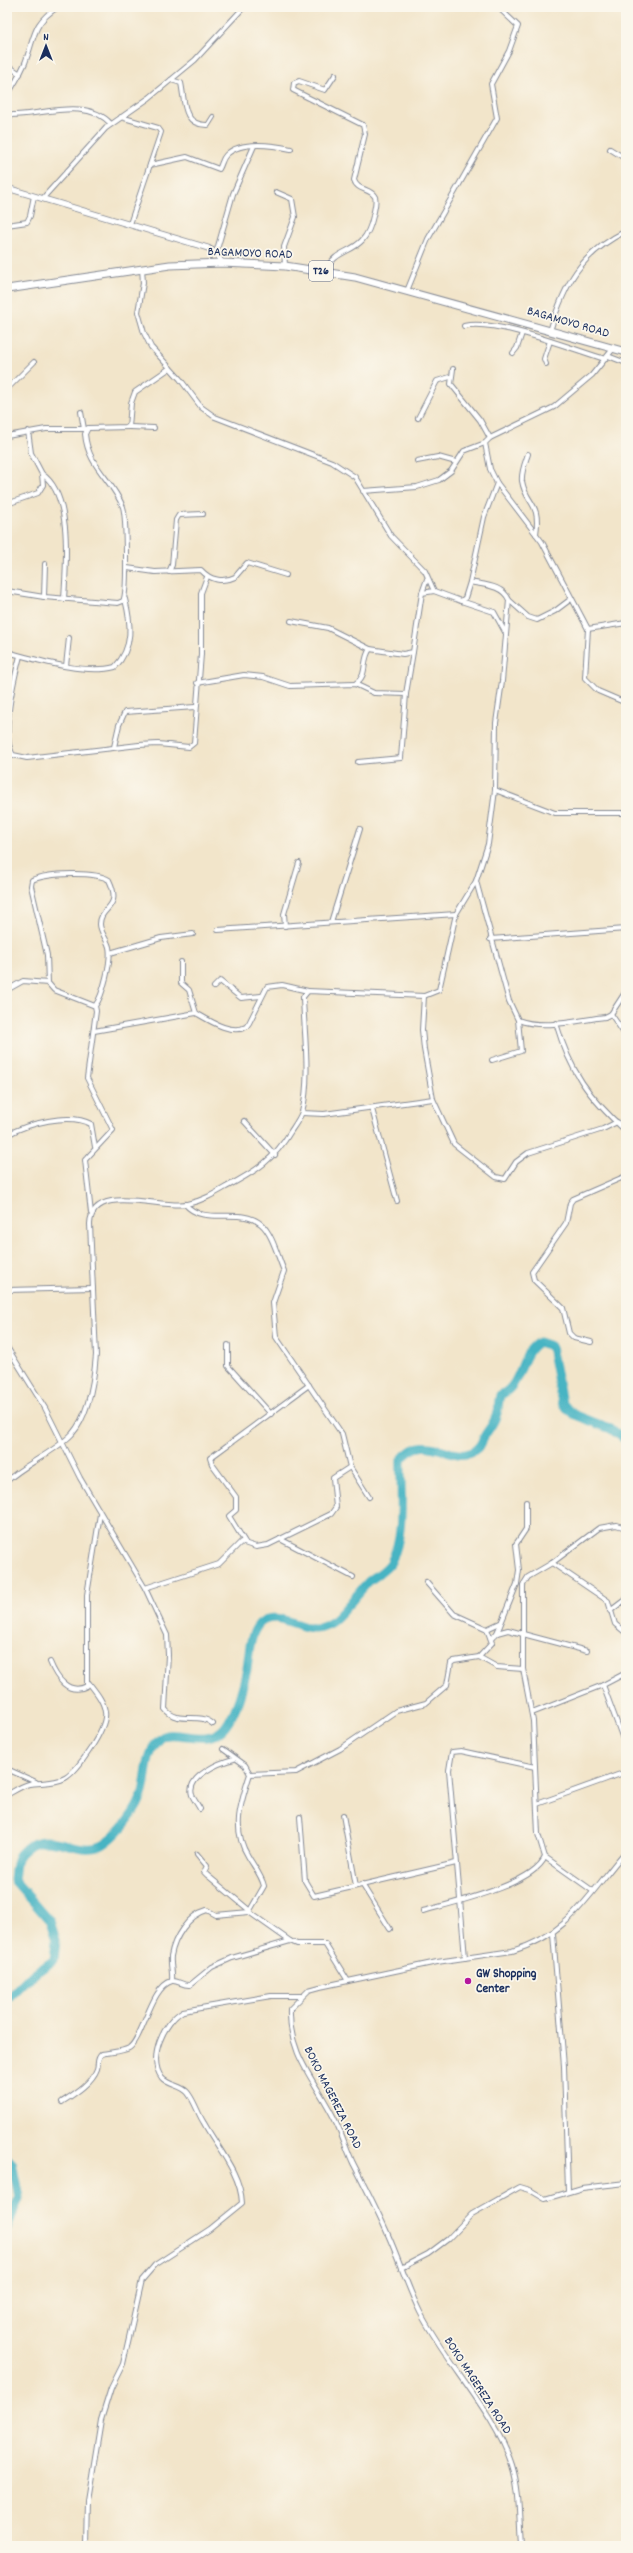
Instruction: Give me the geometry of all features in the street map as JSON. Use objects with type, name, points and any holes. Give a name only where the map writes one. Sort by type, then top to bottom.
[{"type":"highway","name":"BAGAMOYO ROAD","points":[[7,289],[142,268],[222,263],[286,266],[325,272],[408,291],[626,352]]},
{"type":"street","points":[[7,95],[20,74],[40,20],[58,7]]},
{"type":"street","points":[[43,198],[64,173],[111,124],[171,80],[211,45],[244,7]]},
{"type":"street","points":[[408,291],[428,239],[497,118],[492,84],[509,51],[518,26],[498,7]]},
{"type":"street","points":[[7,65],[20,74]]},
{"type":"street","points":[[325,272],[330,260],[363,241],[369,230],[375,206],[375,198],[371,193],[356,186],[354,180],[365,134],[363,125],[293,90],[294,83],[299,81],[325,90],[335,75]]},
{"type":"street","points":[[171,80],[181,83],[184,108],[190,119],[201,125],[208,125],[213,116]]},
{"type":"street","points":[[7,115],[71,109],[103,116],[111,124]]},
{"type":"street","points":[[121,117],[160,129],[160,135],[130,224]]},
{"type":"street","points":[[150,165],[187,157],[219,169],[223,158],[237,147],[254,146],[290,149]]},
{"type":"street","points":[[216,253],[233,194],[254,146]]},
{"type":"street","points":[[610,149],[626,159]]},
{"type":"street","points":[[7,188],[208,248],[216,253],[222,263]]},
{"type":"street","points":[[276,192],[292,199],[295,217],[284,247],[286,266]]},
{"type":"street","points":[[7,225],[27,222],[30,216],[34,196]]},
{"type":"street","points":[[550,331],[559,304],[579,269],[593,251],[626,231]]},
{"type":"street","points":[[142,268],[143,283],[138,312],[140,321],[151,347],[206,412],[263,437],[332,462],[355,477],[391,536],[418,563],[428,577],[434,592]]},
{"type":"street","points":[[464,326],[483,323],[626,363]]},
{"type":"street","points":[[513,353],[522,333]]},
{"type":"street","points":[[546,364],[544,359],[550,341]]},
{"type":"street","points":[[363,491],[423,485],[445,477],[464,450],[485,444],[490,438],[554,407],[592,375],[613,349]]},
{"type":"street","points":[[7,389],[34,362]]},
{"type":"street","points":[[130,427],[131,403],[135,392],[170,368]]},
{"type":"street","points":[[453,370],[450,377],[452,384],[480,420],[490,438]]},
{"type":"street","points":[[418,418],[437,381],[450,377]]},
{"type":"street","points":[[7,652],[66,666],[107,669],[118,664],[130,641],[129,614],[125,598],[127,568],[123,507],[94,465],[86,443],[85,429],[81,412]]},
{"type":"street","points":[[7,436],[28,431],[130,427],[154,428]]},
{"type":"street","points":[[7,504],[40,492],[43,485],[42,474],[31,453],[28,431]]},
{"type":"street","points":[[485,444],[490,469],[497,483],[549,553],[571,599],[586,622],[588,629],[585,678],[598,691],[626,703]]},
{"type":"street","points":[[528,454],[523,468],[522,482],[537,510],[536,534]]},
{"type":"street","points":[[417,461],[438,457],[456,462]]},
{"type":"street","points":[[42,474],[54,484],[65,524],[64,599]]},
{"type":"street","points":[[461,601],[465,598],[470,582],[484,517],[497,483]]},
{"type":"street","points":[[169,572],[172,564],[176,520],[179,515],[203,514]]},
{"type":"street","points":[[127,568],[137,571],[169,572],[201,570],[207,577],[214,580],[233,579],[247,562],[286,575]]},
{"type":"street","points":[[44,597],[45,564]]},
{"type":"street","points":[[172,564],[178,572]]},
{"type":"street","points":[[127,576],[137,571]]},
{"type":"street","points":[[20,656],[8,711],[8,736],[13,756],[27,758],[114,747],[158,744],[189,747],[194,743],[195,707],[200,654],[201,593],[207,577]]},
{"type":"street","points":[[358,762],[401,758],[406,694],[422,593],[428,577]]},
{"type":"street","points":[[94,1031],[196,1013],[213,1023],[235,1030],[242,1030],[249,1023],[261,996],[267,987],[276,984],[308,991],[424,996],[435,993],[442,984],[456,914],[476,881],[488,844],[495,790],[494,748],[508,600],[506,592],[500,589],[470,582]]},
{"type":"street","points":[[7,591],[44,597],[118,603],[125,598]]},
{"type":"street","points":[[422,593],[434,592],[494,612],[505,632]]},
{"type":"street","points":[[508,600],[528,617],[537,620],[571,599]]},
{"type":"street","points":[[291,621],[328,628],[370,649],[403,654],[413,652]]},
{"type":"street","points":[[588,629],[626,623]]},
{"type":"street","points":[[66,666],[68,638]]},
{"type":"street","points":[[356,684],[364,676],[366,657],[370,649]]},
{"type":"street","points":[[197,683],[244,675],[263,677],[290,686],[356,684],[374,693],[406,694]]},
{"type":"street","points":[[114,747],[119,725],[126,712],[195,707]]},
{"type":"street","points":[[495,790],[554,813],[626,813]]},
{"type":"street","points":[[331,922],[360,829]]},
{"type":"street","points":[[285,926],[284,914],[299,863]]},
{"type":"street","points":[[7,1480],[72,1433],[79,1423],[94,1376],[96,1355],[91,1213],[85,1160],[95,1147],[113,1130],[87,1078],[94,1031],[95,1006],[104,982],[110,953],[100,925],[101,920],[113,902],[113,891],[109,880],[97,875],[59,876],[32,880],[31,886],[47,956],[48,983],[54,990],[95,1006]]},
{"type":"street","points":[[476,881],[490,939],[509,1002],[518,1020],[521,1051],[492,1060]]},
{"type":"street","points":[[218,930],[456,914]]},
{"type":"street","points":[[490,939],[626,929]]},
{"type":"street","points":[[110,953],[161,938],[193,934]]},
{"type":"street","points":[[181,962],[181,983],[190,994],[196,1013]]},
{"type":"street","points":[[7,990],[23,981],[48,983]]},
{"type":"street","points":[[214,987],[220,981],[241,998],[261,996]]},
{"type":"street","points":[[91,1213],[101,1204],[119,1200],[186,1204],[202,1200],[248,1175],[276,1155],[302,1113],[305,1066],[303,997],[308,991]]},
{"type":"street","points":[[518,1020],[526,1023],[556,1023],[611,1014],[626,991]]},
{"type":"street","points":[[424,996],[422,1030],[424,1049],[434,1099],[454,1144],[501,1179],[505,1178],[516,1162],[528,1153],[619,1124],[626,1118]]},
{"type":"street","points":[[611,1014],[626,1036]]},
{"type":"street","points":[[556,1023],[566,1055],[578,1077],[588,1092],[626,1131]]},
{"type":"street","points":[[302,1113],[324,1114],[372,1109],[434,1099]]},
{"type":"street","points":[[372,1109],[397,1201]]},
{"type":"street","points":[[244,1121],[276,1155]]},
{"type":"street","points":[[7,1135],[39,1122],[86,1122],[91,1124],[94,1131],[95,1147]]},
{"type":"street","points":[[591,1342],[574,1338],[569,1333],[563,1308],[534,1280],[532,1272],[566,1223],[573,1199],[626,1176]]},
{"type":"street","points":[[186,1204],[193,1211],[207,1215],[250,1218],[265,1228],[284,1271],[283,1279],[274,1295],[273,1328],[283,1349],[342,1434],[350,1467],[369,1497]]},
{"type":"street","points":[[7,1290],[93,1288]]},
{"type":"street","points":[[228,1345],[228,1366],[271,1414]]},
{"type":"street","points":[[7,1347],[45,1408],[100,1514],[126,1553],[145,1588],[167,1637],[165,1709],[174,1716],[183,1719],[205,1718],[213,1724]]},
{"type":"street","points":[[245,1542],[229,1516],[236,1510],[236,1497],[212,1464],[210,1458],[309,1385]]},
{"type":"street","points":[[145,1588],[219,1564],[224,1561],[234,1547],[245,1542],[262,1546],[280,1539],[335,1510],[333,1478],[350,1467]]},
{"type":"street","points":[[250,1774],[289,1774],[305,1768],[351,1742],[389,1715],[412,1705],[426,1703],[434,1698],[447,1685],[451,1663],[454,1660],[479,1657],[489,1648],[492,1638],[497,1633],[517,1584],[519,1570],[516,1544],[526,1530],[526,1502]]},
{"type":"street","points":[[7,1795],[23,1786],[56,1781],[72,1774],[101,1732],[106,1711],[98,1694],[89,1683],[86,1625],[88,1595],[100,1514]]},
{"type":"street","points":[[593,1891],[545,1857],[538,1834],[532,1713],[523,1669],[522,1590],[525,1581],[599,1528],[616,1525],[626,1528]]},
{"type":"street","points":[[280,1539],[353,1577]]},
{"type":"street","points":[[552,1563],[571,1578],[601,1595],[608,1601],[615,1624],[626,1633]]},
{"type":"street","points":[[426,1582],[454,1614],[487,1629],[492,1638]]},
{"type":"street","points":[[610,1611],[626,1599]]},
{"type":"street","points":[[487,1629],[500,1623]]},
{"type":"street","points":[[497,1633],[508,1630],[586,1650]]},
{"type":"street","points":[[479,1657],[497,1667],[523,1669]]},
{"type":"street","points":[[50,1662],[58,1680],[63,1684],[80,1688],[89,1683]]},
{"type":"street","points":[[532,1713],[603,1685],[626,1673]]},
{"type":"street","points":[[603,1685],[626,1747]]},
{"type":"street","points":[[223,1749],[245,1765],[250,1774],[240,1807],[238,1830],[242,1845],[264,1886],[249,1911]]},
{"type":"street","points":[[465,1958],[449,1770],[452,1752],[461,1751],[535,1767]]},
{"type":"street","points":[[200,1809],[192,1794],[193,1785],[207,1769],[234,1758]]},
{"type":"street","points":[[7,1769],[38,1783]]},
{"type":"street","points":[[537,1804],[626,1772]]},
{"type":"street","points":[[343,1815],[356,1886]]},
{"type":"street","points":[[300,1817],[305,1881],[311,1894],[319,1895],[456,1863]]},
{"type":"street","name":"BOKO MAGEREZA ROAD","points":[[521,2546],[512,2466],[503,2445],[493,2425],[432,2335],[401,2268],[378,2210],[353,2162],[336,2123],[301,2062],[292,2041],[289,2026],[290,2009],[301,1996],[309,1990],[348,1980],[465,1958],[512,1951],[534,1945],[553,1934],[569,1919],[626,1851]]},
{"type":"street","points":[[197,1854],[207,1866],[204,1872],[207,1875],[249,1911],[290,1941],[297,1944],[324,1944],[348,1980]]},
{"type":"street","points":[[542,1864],[545,1857]]},
{"type":"street","points":[[423,1911],[502,1888],[542,1864],[551,1861]]},
{"type":"street","points":[[362,1884],[390,1929]]},
{"type":"street","points":[[62,2102],[86,2083],[97,2069],[98,2059],[102,2054],[126,2049],[137,2041],[148,2010],[156,1997],[172,1981],[171,1956],[175,1942],[192,1919],[207,1910],[216,1915],[249,1911]]},
{"type":"street","points":[[553,1934],[564,2066],[568,2191]]},
{"type":"street","points":[[172,1981],[190,1985],[212,1967],[232,1958],[290,1941]]},
{"type":"street","points":[[86,2546],[88,2500],[101,2420],[111,2388],[123,2364],[142,2280],[155,2265],[210,2229],[242,2203],[234,2176],[188,2092],[168,2083],[160,2074],[158,2063],[163,2031],[174,2017],[183,2011],[271,1996],[301,1996]]},
{"type":"street","points":[[401,2268],[428,2254],[448,2239],[472,2214],[520,2187],[530,2190],[545,2199],[553,2198],[568,2191],[626,2183]]},
{"type":"waterway","points":[[7,1999],[26,1980],[54,1960],[56,1940],[50,1921],[14,1880],[16,1862],[19,1855],[34,1843],[44,1841],[87,1848],[97,1847],[107,1842],[123,1826],[141,1799],[152,1750],[161,1738],[166,1735],[200,1737],[210,1736],[218,1733],[225,1727],[233,1714],[239,1699],[244,1684],[252,1639],[256,1628],[260,1623],[266,1619],[272,1618],[285,1620],[312,1628],[318,1628],[329,1624],[368,1582],[387,1568],[396,1551],[399,1538],[401,1512],[401,1460],[410,1451],[420,1447],[430,1447],[458,1454],[467,1454],[477,1449],[495,1419],[498,1411],[500,1395],[507,1391],[513,1384],[528,1354],[539,1342],[551,1346],[562,1403],[573,1414],[611,1429],[626,1440]]},
{"type":"waterway","points":[[7,2159],[12,2163],[19,2198],[7,2228]]},
{"type":"place","name":"GW Shopping Center","points":[[468,1981]]}]
